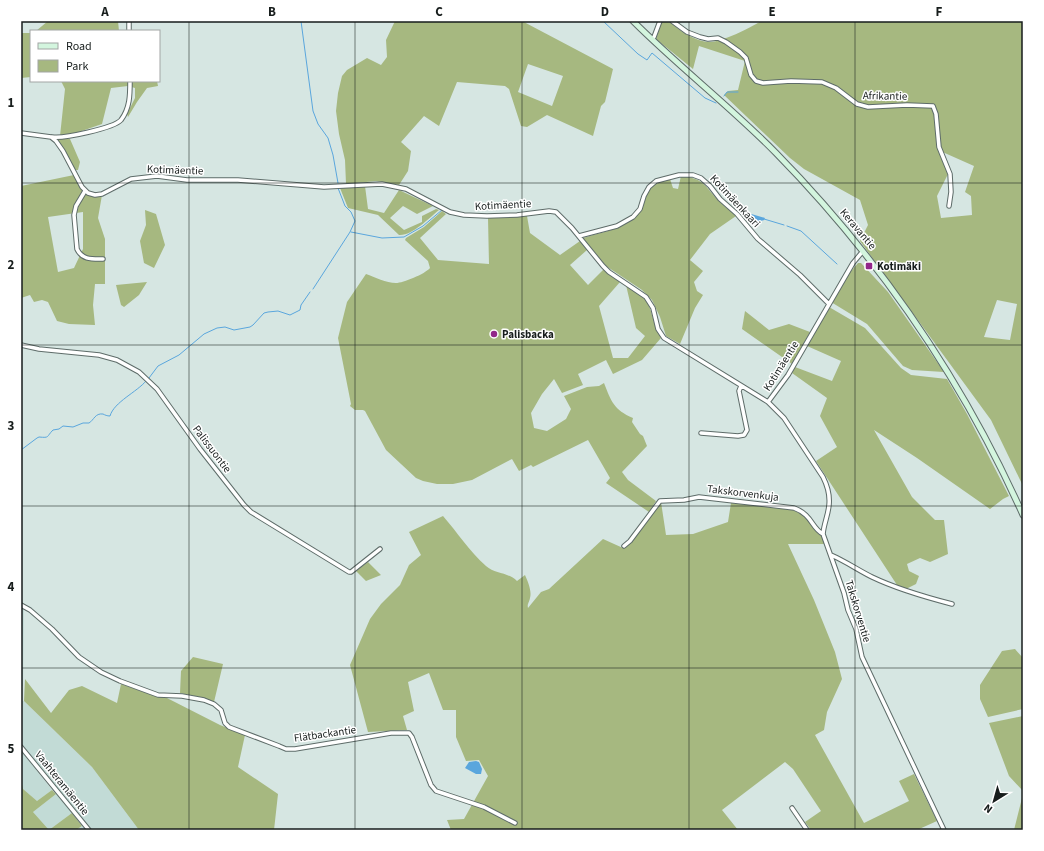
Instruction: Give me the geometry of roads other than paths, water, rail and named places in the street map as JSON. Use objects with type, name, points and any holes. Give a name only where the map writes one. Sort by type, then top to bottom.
[{"type":"main road","name":"Keravantie","points":[[634,21],[775,152],[816,196],[863,251],[908,312],[949,375],[981,429],[1023,515]]},
{"type":"street","points":[[652,39],[660,21]]},
{"type":"street","name":"Afrikantie","points":[[672,21],[687,32],[708,39],[718,38],[726,42],[746,58],[751,75],[756,81],[763,83],[791,80],[822,82],[836,88],[857,104],[868,107],[907,105],[932,106],[936,114],[939,148],[950,174],[951,192],[949,206]]},
{"type":"street","points":[[21,133],[61,138],[102,128],[120,121],[128,107],[130,82]]},
{"type":"street","points":[[51,137],[63,151],[85,191],[76,206],[74,215],[77,249],[80,255],[84,258],[103,259]]},
{"type":"street","name":"Kotimäenkaari","points":[[579,236],[617,226],[633,216],[640,209],[644,196],[649,188],[656,181],[679,175],[701,178],[710,186],[720,199],[737,214],[758,239],[800,275],[829,304]]},
{"type":"street","name":"Kotimäentie","points":[[85,191],[97,195],[131,179],[152,176],[187,180],[238,180],[324,186],[382,184],[406,189],[450,212],[464,215],[487,216],[517,215],[548,211],[556,212],[572,228],[606,269],[646,297],[653,308],[658,329],[664,338],[768,402],[788,375],[853,263],[863,251]]},
{"type":"street","name":"Palissuontie","points":[[21,345],[39,349],[99,355],[117,360],[139,372],[157,389],[200,449],[251,512],[349,572],[380,549]]},
{"type":"street","points":[[701,433],[738,436],[744,435],[747,430],[739,391],[741,386]]},
{"type":"street","name":"Takskorventie","points":[[768,402],[784,418],[823,476],[829,498],[829,506],[823,534],[844,593],[848,610],[856,629],[862,657],[944,830]]},
{"type":"street","name":"Takskorvenkuja","points":[[624,546],[630,541],[660,501],[672,501],[699,497],[794,508],[802,511],[808,516],[819,532],[823,534]]},
{"type":"street","points":[[830,555],[872,577],[923,597],[952,604]]},
{"type":"street","name":"Flätbackantie","points":[[21,605],[30,610],[52,629],[79,657],[101,672],[120,681],[153,693],[182,696],[208,701],[221,710],[225,723],[229,727],[286,749],[295,749],[392,733],[407,732],[412,737],[431,785],[436,791],[484,807],[515,823]]},
{"type":"street","name":"Vaahteramäentie","points":[[21,747],[89,830]]},
{"type":"street","points":[[792,808],[807,830]]},
{"type":"water","points":[[748,213],[765,218],[761,221],[754,221],[746,214]]},
{"type":"water","points":[[469,762],[479,762],[482,769],[481,774],[476,774],[465,768]]},
{"type":"waterway","points":[[301,21],[313,111],[318,124],[328,138],[338,183]]},
{"type":"waterway","points":[[603,21],[638,54],[647,60],[652,53],[705,98],[716,103]]},
{"type":"waterway","points":[[724,96],[727,92],[738,92]]},
{"type":"waterway","points":[[313,289],[350,232],[355,221],[351,212],[345,206],[338,188]]},
{"type":"waterway","points":[[351,232],[382,238],[404,237],[423,226],[442,210]]},
{"type":"waterway","points":[[764,219],[784,225]]},
{"type":"waterway","points":[[787,226],[801,231],[837,264]]},
{"type":"waterway","points":[[149,378],[158,366],[179,355],[204,334],[217,328],[225,327],[234,330],[250,327],[264,313],[268,312],[278,311],[290,315],[300,310],[301,305],[310,292]]},
{"type":"waterway","points":[[21,450],[37,438],[46,437],[53,430],[59,429],[63,426],[73,427],[83,423],[89,423],[100,414],[110,416],[116,406],[146,381]]},
{"type":"place","name":"Kotimäki","points":[[869,266]]},
{"type":"place","name":"Palisbacka","points":[[494,334]]}]
